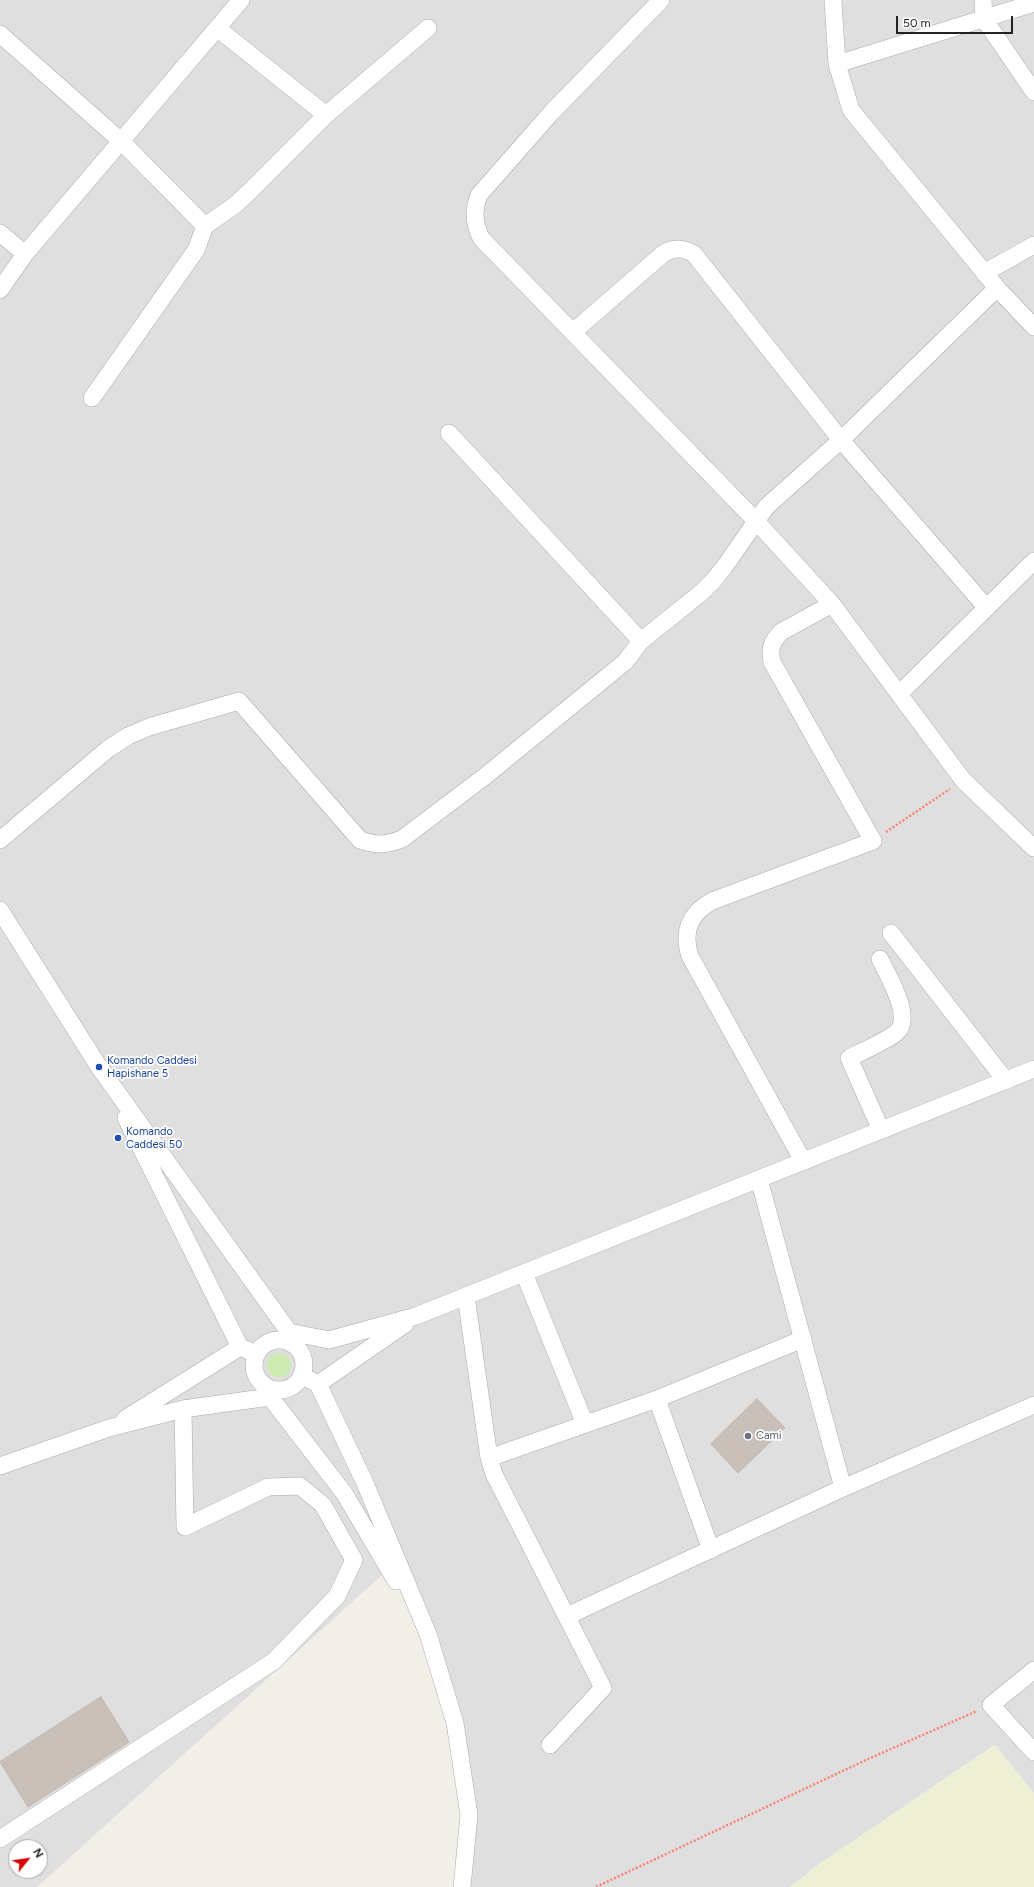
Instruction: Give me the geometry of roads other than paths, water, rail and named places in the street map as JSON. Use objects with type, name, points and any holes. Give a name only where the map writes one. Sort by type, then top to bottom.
[{"type":"street","points":[[0,290],[24,254],[122,142],[241,0]]},
{"type":"street","points":[[661,0],[551,113],[479,195],[475,206],[476,228],[481,238],[756,521],[832,604],[963,780],[1034,848]]},
{"type":"street","points":[[833,0],[837,64],[850,110],[997,288],[1034,327]]},
{"type":"street","points":[[983,0],[984,18],[1034,92]]},
{"type":"street","points":[[837,64],[1034,3]]},
{"type":"street","points":[[217,28],[326,115]]},
{"type":"street","points":[[92,398],[196,250],[205,226],[248,193],[326,115],[428,28]]},
{"type":"street","points":[[0,34],[122,142],[205,226]]},
{"type":"street","points":[[0,233],[24,254]]},
{"type":"street","points":[[984,272],[1034,245]]},
{"type":"street","points":[[573,332],[664,253],[671,249],[686,250],[694,254],[841,440],[986,607]]},
{"type":"street","points":[[0,840],[24,818],[108,749],[128,736],[149,727],[239,701],[360,840],[374,844],[387,844],[402,839],[484,777],[625,662],[641,641],[702,592],[725,566],[766,507],[841,440],[997,288]]},
{"type":"street","points":[[449,433],[641,641]]},
{"type":"street","points":[[899,694],[1034,561]]},
{"type":"street","points":[[803,1161],[690,956],[686,946],[686,933],[689,923],[694,915],[703,906],[712,901],[873,841],[772,662],[770,654],[771,645],[781,632],[832,604]]},
{"type":"street","points":[[0,824],[24,818]]},
{"type":"street","points":[[0,910],[99,1067],[290,1337],[304,1360],[302,1376],[291,1387],[272,1393],[183,1409],[109,1428],[0,1466]]},
{"type":"street","points":[[891,933],[1006,1081]]},
{"type":"street","points":[[880,959],[901,1006],[902,1021],[896,1033],[849,1058],[881,1130]]},
{"type":"street","points":[[99,1067],[240,1346],[257,1354]]},
{"type":"street","points":[[428,1634],[344,1493],[272,1393],[258,1377],[255,1369],[257,1354],[268,1343],[290,1337],[329,1340],[416,1316],[1034,1070]]},
{"type":"street","points":[[759,1179],[844,1488]]},
{"type":"street","points":[[524,1273],[585,1424]]},
{"type":"street","points":[[466,1296],[489,1458],[494,1474],[603,1688],[550,1745]]},
{"type":"street","points":[[318,1384],[416,1316]]},
{"type":"street","points":[[489,1458],[657,1398],[803,1339]]},
{"type":"street","points":[[109,1428],[240,1346]]},
{"type":"street","points":[[302,1376],[318,1384],[365,1483],[428,1634],[455,1723],[469,1815],[462,1887]]},
{"type":"street","points":[[657,1398],[711,1550]]},
{"type":"street","points":[[567,1616],[844,1488],[1034,1405]]},
{"type":"street","points":[[0,1839],[274,1661],[337,1596],[354,1560],[323,1505],[300,1486],[268,1487],[185,1527],[183,1409]]},
{"type":"street","points":[[1034,1670],[991,1705],[1034,1752]]},
{"type":"place","name":"Komando Caddesi Hapishane 5","points":[[99,1067]]},
{"type":"place","name":"Komando Caddesi 50","points":[[118,1138]]},
{"type":"place","name":"Cami","points":[[748,1436]]}]
